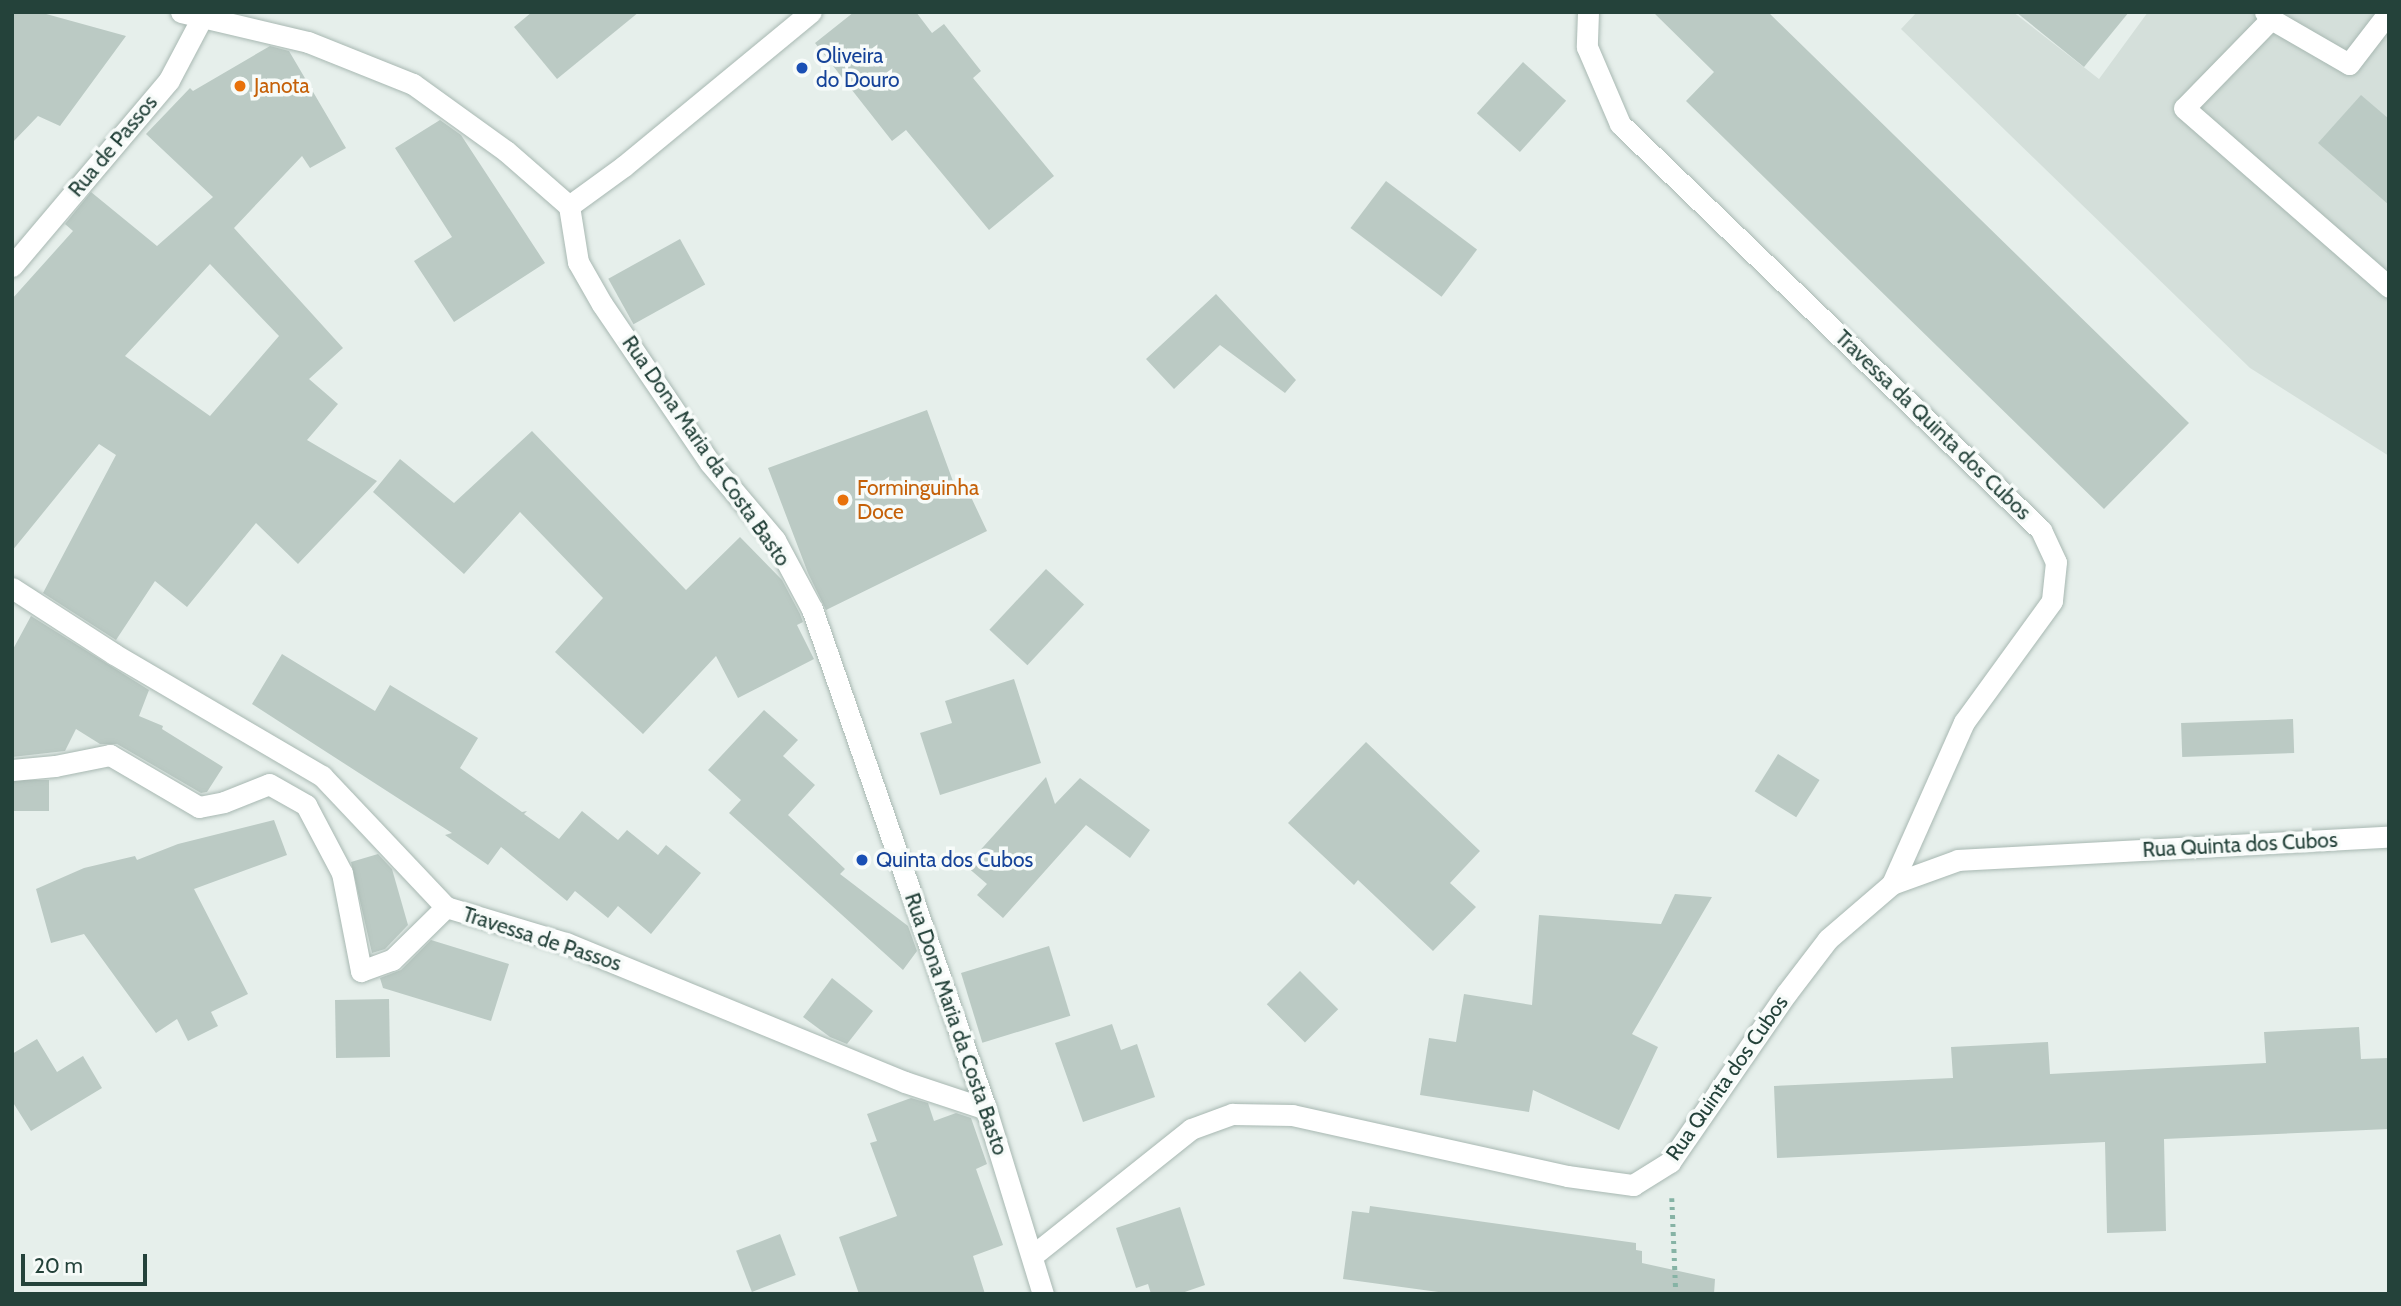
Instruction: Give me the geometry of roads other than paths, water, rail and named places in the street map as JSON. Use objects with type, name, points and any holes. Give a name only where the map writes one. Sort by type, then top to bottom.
[{"type":"street","points":[[181,12],[308,42],[414,85],[506,151],[569,206],[624,166],[811,12]]},
{"type":"street","name":"Travessa da Quinta dos Cubos","points":[[1588,12],[1587,47],[1620,124],[2041,530],[2056,562],[2052,601],[1964,722],[1892,884]]},
{"type":"street","points":[[2389,12],[2349,64],[2268,16],[2184,107],[2389,286]]},
{"type":"street","name":"Rua de Passos","points":[[12,266],[169,80],[204,16]]},
{"type":"street","name":"Rua Dona Maria da Costa Basto","points":[[569,206],[578,262],[602,304],[710,463],[775,540],[812,609],[986,1109],[1043,1294]]},
{"type":"street","name":"Travessa de Passos","points":[[12,588],[114,654],[322,776],[446,907],[566,943],[905,1082],[986,1109]]},
{"type":"street","points":[[12,770],[55,766],[110,755],[199,807],[224,802],[270,783],[306,805],[342,873],[361,971],[392,960],[446,907]]},
{"type":"street","name":"Rua Quinta dos Cubos","points":[[1032,1256],[1191,1129],[1232,1114],[1292,1115],[1567,1176],[1633,1185],[1670,1162],[1786,993],[1828,939],[1892,884],[1958,860],[2389,838]]},
{"type":"place","name":"Oliveira do Douro","points":[[802,68]]},
{"type":"place","name":"Janota","points":[[240,86]]},
{"type":"place","name":"Forminguinha Doce","points":[[843,500]]},
{"type":"place","name":"Quinta dos Cubos","points":[[862,860]]}]
